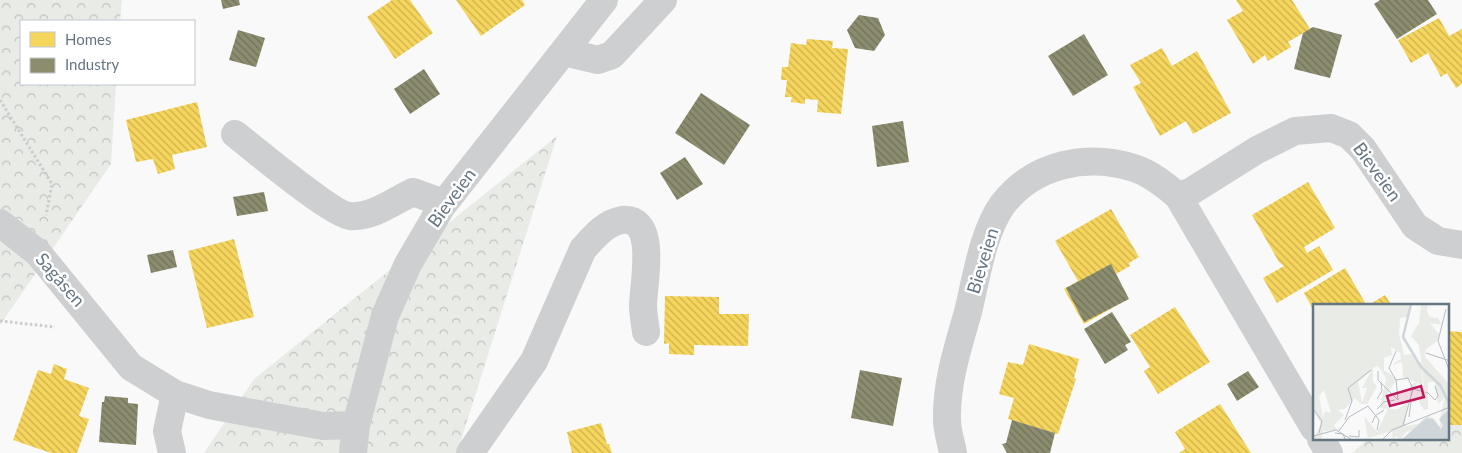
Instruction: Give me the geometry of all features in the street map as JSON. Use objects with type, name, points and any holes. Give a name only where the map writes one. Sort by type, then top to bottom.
[{"type":"street","name":"Bieveien","points":[[353,453],[356,425],[385,316],[408,264],[442,206],[604,0]]},
{"type":"street","points":[[564,52],[598,60],[612,55],[663,0]]},
{"type":"street","name":"Bieveien","points":[[1178,196],[1190,192],[1257,150],[1295,131],[1331,128],[1349,135],[1363,149],[1416,226],[1438,240],[1462,245]]},
{"type":"street","points":[[235,134],[328,206],[349,216],[373,212],[413,192],[435,200],[442,206]]},
{"type":"street","name":"Bieveien","points":[[953,453],[946,421],[950,381],[987,238],[1003,204],[1030,179],[1058,165],[1096,160],[1134,168],[1160,181],[1178,196],[1313,426]]},
{"type":"street","points":[[470,453],[534,361],[584,250],[596,235],[613,222],[630,220],[638,224],[645,240],[647,257],[643,306],[646,332]]},
{"type":"street","name":"Sagåsen","points":[[0,222],[38,252],[106,336]]},
{"type":"street","points":[[106,336],[131,367],[175,394],[209,405],[323,426],[356,425]]},
{"type":"street","points":[[172,453],[168,431],[175,394]]},
{"type":"street","points":[[1322,440],[1330,453]]},
{"type":"path","points":[[0,100],[52,184],[38,252]]},
{"type":"path","points":[[0,321],[86,331],[106,336]]},
{"type":"green space","points":[[0,0],[122,0],[120,20],[20,20],[20,85],[116,85],[111,164],[0,325]]},
{"type":"green space","points":[[557,136],[457,453],[204,453],[254,379]]},
{"type":"green space","points":[[1450,414],[1462,424],[1462,453],[1352,453],[1367,440],[1450,440]]},
{"type":"building: Homes","points":[[392,0],[410,0],[433,33],[395,59],[367,17]]},
{"type":"building: Homes","points":[[456,0],[522,0],[525,5],[481,36]]},
{"type":"building: Homes","points":[[1236,0],[1292,0],[1310,29],[1288,42],[1291,47],[1268,61],[1265,55],[1253,64],[1227,20],[1243,11]]},
{"type":"building: Homes","points":[[1439,18],[1449,36],[1462,29],[1462,84],[1456,88],[1447,73],[1441,77],[1428,53],[1411,63],[1398,40]]},
{"type":"building: Homes","points":[[807,39],[833,41],[832,48],[848,49],[841,114],[817,112],[818,100],[805,99],[805,104],[791,102],[792,97],[785,97],[787,80],[781,80],[782,67],[788,67],[791,43],[806,45]]},
{"type":"building: Homes","points":[[1162,48],[1172,66],[1197,51],[1231,113],[1193,134],[1186,121],[1160,136],[1133,87],[1141,83],[1130,65]]},
{"type":"building: Homes","points":[[197,102],[207,147],[172,155],[175,169],[158,174],[153,159],[136,162],[126,120]]},
{"type":"building: Homes","points":[[1308,182],[1335,228],[1304,247],[1307,253],[1319,246],[1333,270],[1277,303],[1263,278],[1284,266],[1279,262],[1252,215]]},
{"type":"building: Homes","points":[[1111,209],[1139,257],[1129,263],[1130,266],[1116,274],[1114,271],[1113,273],[1128,299],[1084,324],[1064,289],[1078,281],[1055,241]]},
{"type":"building: Homes","points":[[234,239],[254,317],[207,328],[188,251]]},
{"type":"building: Homes","points":[[1345,268],[1366,304],[1313,304],[1313,309],[1304,293]]},
{"type":"building: Homes","points":[[1385,295],[1391,304],[1370,304]]},
{"type":"building: Homes","points":[[665,296],[719,297],[719,314],[749,314],[748,346],[694,345],[694,355],[669,354],[669,343],[664,344]]},
{"type":"building: Homes","points":[[1175,307],[1210,362],[1158,394],[1144,371],[1150,367],[1130,335]]},
{"type":"building: Homes","points":[[1450,331],[1462,332],[1462,425],[1450,425]]},
{"type":"building: Homes","points":[[1029,344],[1079,359],[1074,378],[1076,379],[1058,434],[1008,419],[1014,398],[999,394],[1008,362],[1023,365]]},
{"type":"building: Homes","points":[[54,364],[67,369],[64,379],[89,388],[79,416],[89,419],[77,453],[51,453],[13,440],[38,370],[51,374]]},
{"type":"building: Homes","points":[[1220,404],[1251,453],[1179,453],[1185,449],[1175,432]]},
{"type":"building: Homes","points":[[601,423],[607,444],[609,444],[612,453],[572,453],[567,432]]},
{"type":"building: Industry","points":[[221,0],[239,0],[240,5],[223,9]]},
{"type":"building: Industry","points":[[1380,0],[1428,0],[1437,14],[1397,39],[1374,4]]},
{"type":"building: Industry","points":[[859,15],[878,18],[885,35],[874,51],[855,48],[847,30]]},
{"type":"building: Industry","points":[[1313,27],[1342,35],[1330,78],[1294,69],[1303,33]]},
{"type":"building: Industry","points":[[238,30],[265,38],[256,67],[229,60]]},
{"type":"building: Industry","points":[[1084,34],[1108,75],[1073,96],[1048,56]]},
{"type":"building: Industry","points":[[424,69],[440,94],[410,114],[394,89]]},
{"type":"building: Industry","points":[[701,93],[750,125],[724,165],[675,133]]},
{"type":"building: Industry","points":[[903,121],[909,162],[877,167],[872,126]]},
{"type":"building: Industry","points":[[685,157],[703,184],[677,200],[660,173]]},
{"type":"building: Industry","points":[[264,192],[268,211],[237,216],[233,197]]},
{"type":"building: Industry","points":[[173,250],[177,267],[151,273],[147,255]]},
{"type":"building: Industry","points":[[1111,264],[1129,299],[1084,322],[1066,288]]},
{"type":"building: Industry","points":[[1112,312],[1131,342],[1125,345],[1128,350],[1105,364],[1084,329]]},
{"type":"building: Industry","points":[[860,370],[902,378],[893,426],[851,418]]},
{"type":"building: Industry","points":[[1248,371],[1259,387],[1237,401],[1227,384]]},
{"type":"building: Industry","points":[[105,396],[128,398],[128,403],[138,404],[136,445],[99,442],[102,402],[104,402]]},
{"type":"building: Industry","points":[[1012,420],[1055,433],[1050,453],[1007,453],[1002,444],[1006,443]]}]
